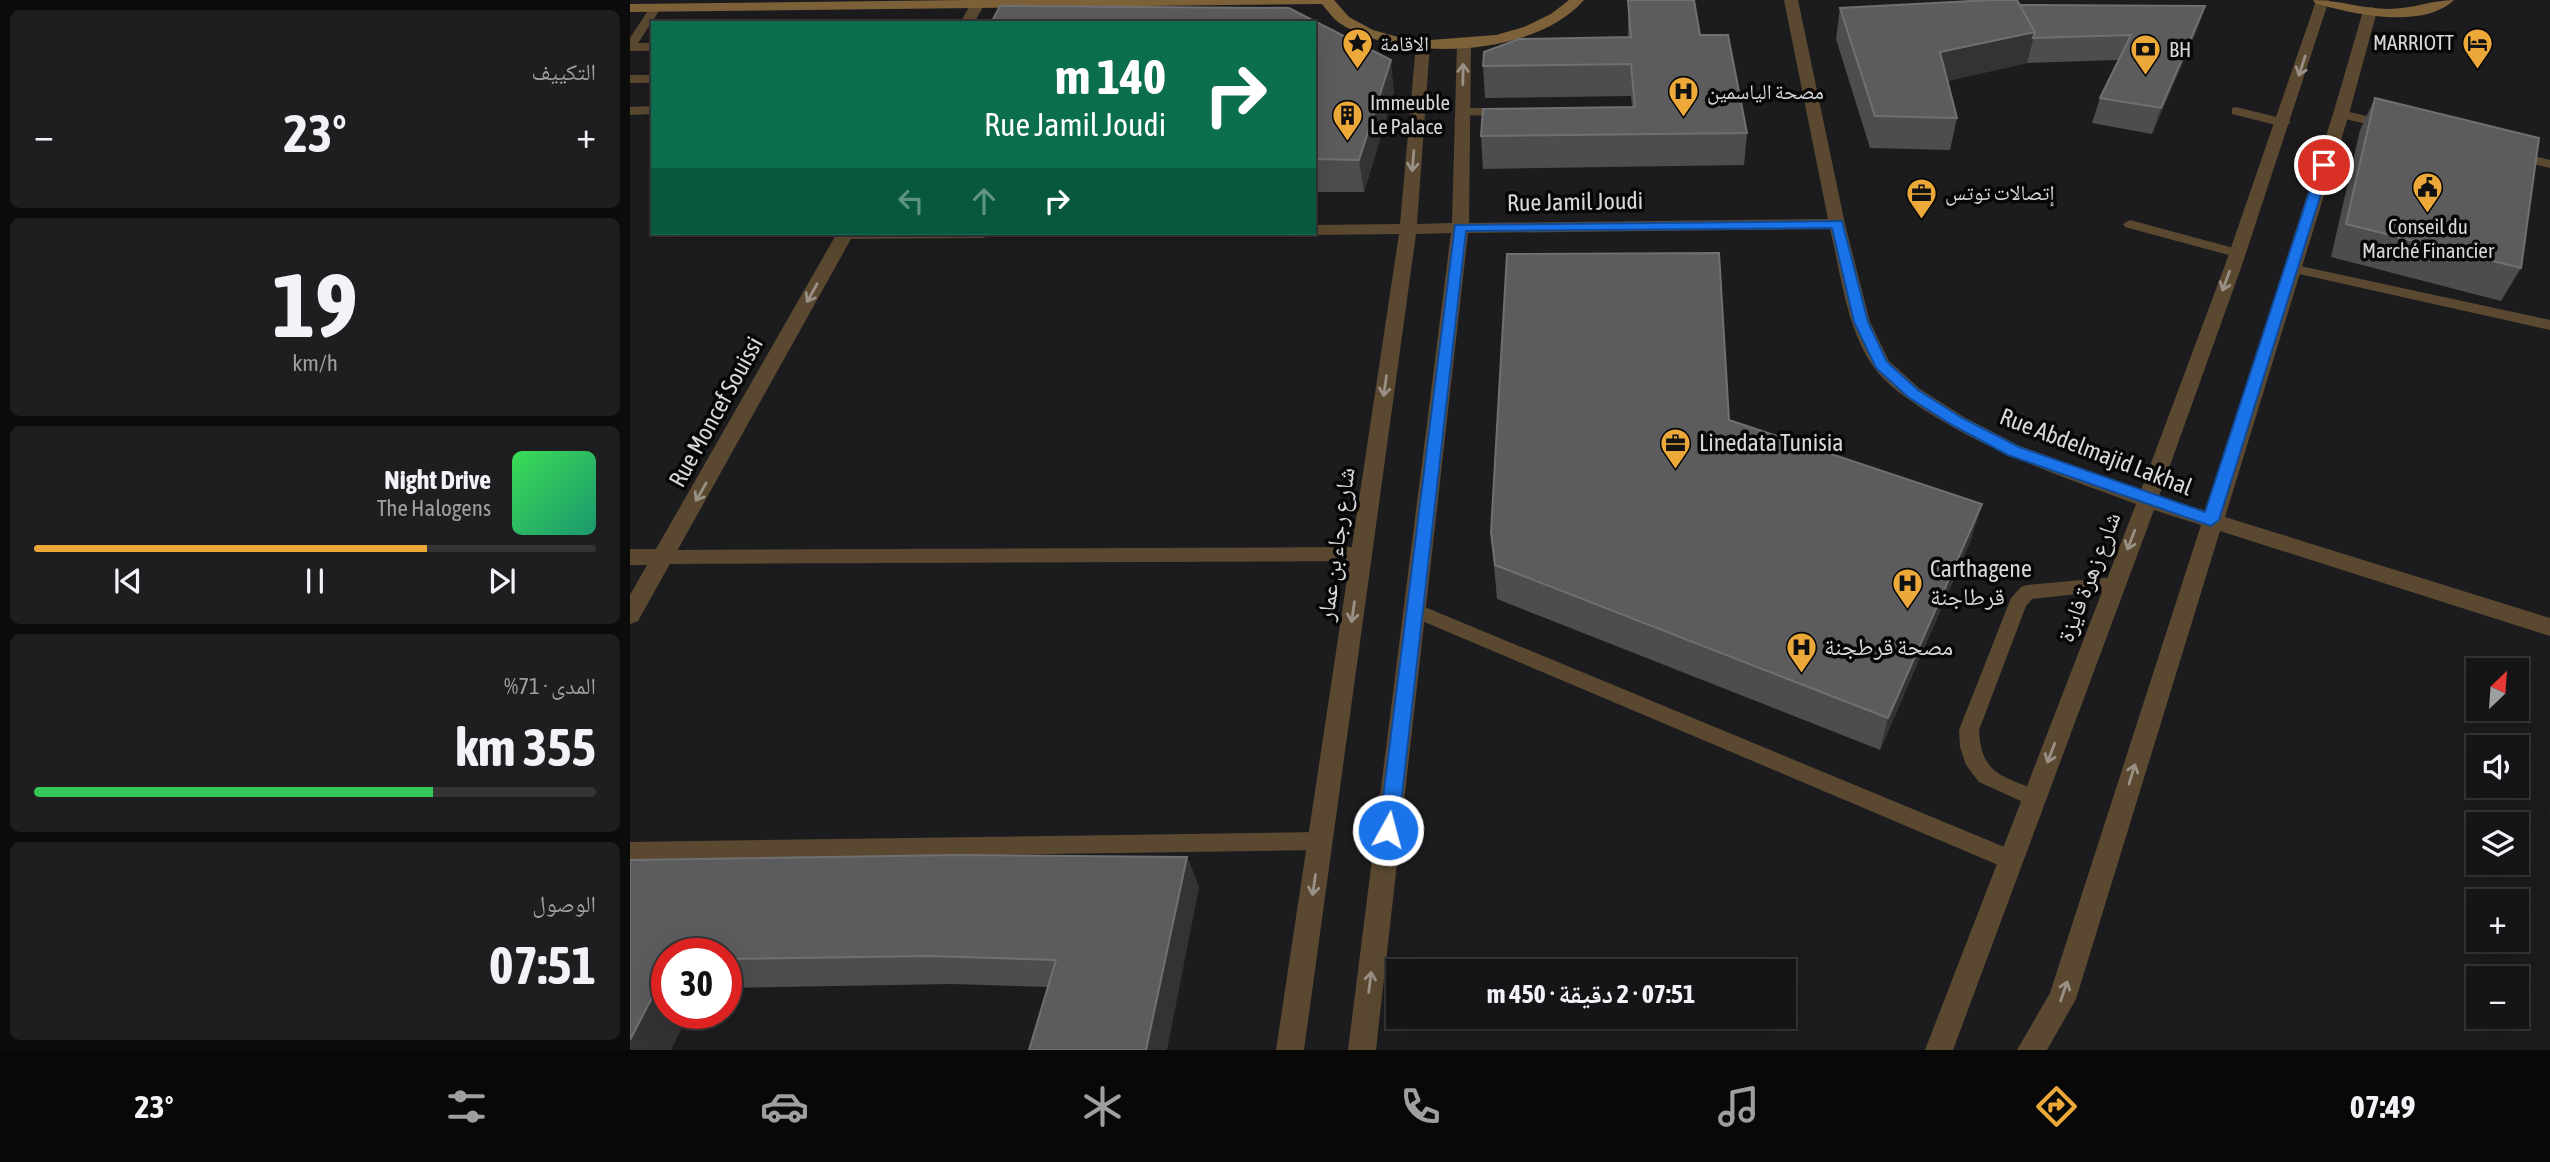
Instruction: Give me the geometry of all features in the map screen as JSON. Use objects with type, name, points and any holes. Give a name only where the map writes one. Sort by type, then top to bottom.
[{"type":"street","points":[[630,8],[979,1],[1326,0],[1345,20],[1378,36],[1423,44],[1464,44],[1504,38],[1539,27],[1566,12],[1577,0]]},
{"type":"street","name":"Rue Abdelmajid Lakhal","points":[[1791,0],[1837,224],[1861,322],[1881,364],[1913,394],[1957,422],[2013,451],[2147,500],[2550,627]]},
{"type":"street","points":[[2322,1],[2370,11],[2400,12],[2427,9],[2447,0]]},
{"type":"street","points":[[968,21],[979,1]]},
{"type":"street","name":"شارع زهرة فايزة","points":[[1939,1050],[2147,500],[2284,123],[2322,1]]},
{"type":"street","points":[[2031,1050],[2062,999],[2341,114],[2370,11]]},
{"type":"street","name":"شارع رجاء بن عمار","points":[[1290,1050],[1408,230],[1423,44]]},
{"type":"street","points":[[1362,1050],[1460,228],[1464,44]]},
{"type":"street","name":"Rue Jamil Joudi","points":[[1316,230],[1837,224]]},
{"type":"street","name":"Rue Moncef Souissi","points":[[630,615],[845,235]]},
{"type":"street","points":[[630,557],[663,557]]},
{"type":"lane","points":[[630,47],[655,8]]},
{"type":"lane","points":[[630,47],[651,47]]},
{"type":"lane","points":[[630,79],[651,79]]},
{"type":"lane","points":[[630,111],[651,110]]},
{"type":"lane","points":[[1462,113],[1516,111]]},
{"type":"lane","points":[[2236,111],[2284,123]]},
{"type":"lane","points":[[2341,114],[2406,130]]},
{"type":"lane","points":[[2498,152],[2550,164]]},
{"type":"lane","points":[[2130,224],[2236,253]]},
{"type":"lane","points":[[2291,268],[2550,325]]},
{"type":"lane","points":[[663,557],[1361,554]]},
{"type":"lane","points":[[2034,798],[1978,772],[1968,751],[1969,730],[2018,603],[2027,592],[2115,584]]},
{"type":"lane","points":[[1415,610],[2011,860]]},
{"type":"lane","points":[[630,850],[1320,841]]},
{"type":"building","points":[[1628,0],[1694,0],[1700,35],[1728,35],[1747,133],[1481,136],[1483,109],[1635,107],[1631,64],[1483,66],[1484,52],[1519,39],[1631,37]]},
{"type":"building","points":[[2017,0],[2035,32],[1940,52],[1957,118],[1875,116],[1840,8]]},
{"type":"building","points":[[2020,5],[2205,6],[2161,108],[2100,98],[2131,35],[2033,38],[2035,32]]},
{"type":"building","points":[[1000,6],[1289,8],[1314,21],[992,21]]},
{"type":"building","points":[[1316,22],[1391,60],[1359,160],[1316,159]]},
{"type":"building","name":"Conseil du Marché Financier","points":[[2375,98],[2539,138],[2521,268],[2346,224]]},
{"type":"building","points":[[1719,253],[1729,420],[1982,504],[1888,718],[1495,565],[1491,532],[1507,254]]},
{"type":"building","points":[[958,855],[1187,857],[1146,1050],[1029,1050],[1056,960],[930,956],[742,959],[742,938],[651,938],[651,1000],[630,1040],[630,860]]},
{"type":"place","name":"MARRIOTT","points":[[2477,70]]},
{"type":"place","name":"الاقامة","points":[[1357,71]]},
{"type":"place","name":"BH","points":[[2146,77]]},
{"type":"place","name":"مصحة الياسمين","points":[[1684,119]]},
{"type":"place","name":"Immeuble Le Palace","points":[[1347,142]]},
{"type":"place","name":"Conseil du Marché Financier","points":[[2428,214]]},
{"type":"place","name":"إتصالات توتس","points":[[1922,220]]},
{"type":"place","name":"Linedata Tunisia","points":[[1676,470]]},
{"type":"place","name":"Carthagene قرطاجنة","points":[[1907,610]]},
{"type":"place","name":"مصحة قرطجنة","points":[[1801,674]]},
{"type":"route","points":[[1388,830],[1460,228],[1837,224],[1861,322],[1881,364],[1913,394],[1957,422],[2013,451],[2147,500],[2211,520],[2324,165]]}]
